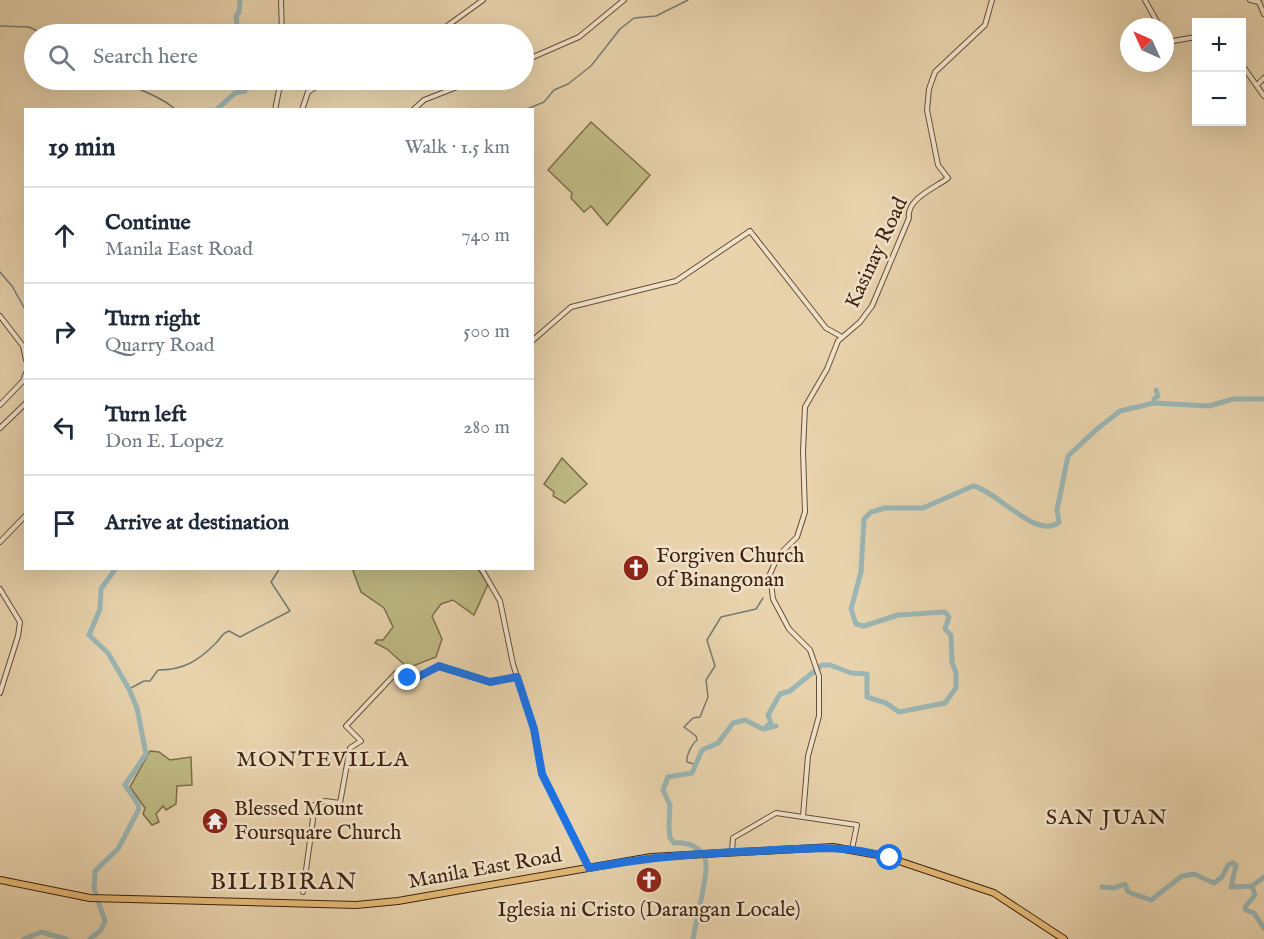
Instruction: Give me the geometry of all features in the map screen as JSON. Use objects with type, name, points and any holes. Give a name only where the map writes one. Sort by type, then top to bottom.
[{"type":"main road","name":"Manila East Road","points":[[0,880],[90,898],[320,905],[374,904],[589,868],[691,854],[833,847],[852,849],[911,865],[1005,899],[1064,939]]},
{"type":"street","points":[[281,0],[282,24]]},
{"type":"street","points":[[449,24],[483,0]]},
{"type":"street","points":[[534,57],[579,37],[624,0]]},
{"type":"street","name":"Kasinay Road","points":[[842,337],[860,322],[872,306],[909,218],[909,211],[920,196],[948,178],[938,165],[927,110],[929,89],[935,72],[985,25],[992,0]]},
{"type":"street","points":[[1145,0],[1155,18]]},
{"type":"street","points":[[1251,0],[1259,2],[1264,14]]},
{"type":"street","points":[[1174,41],[1192,38]]},
{"type":"street","points":[[1246,70],[1264,96]]},
{"type":"street","points":[[1257,85],[1264,78]]},
{"type":"street","points":[[275,108],[279,90]]},
{"type":"street","points":[[303,108],[308,92],[311,90]]},
{"type":"street","points":[[415,108],[424,99],[448,90]]},
{"type":"street","points":[[534,339],[571,307],[676,281],[750,231],[826,328],[842,337],[805,407],[803,451],[805,512],[797,537],[778,556],[770,574],[773,599],[789,629],[810,650],[819,675],[819,716],[808,756],[803,816]]},
{"type":"street","points":[[0,316],[23,346],[24,351]]},
{"type":"street","points":[[0,405],[24,379]]},
{"type":"street","points":[[0,428],[24,405]]},
{"type":"street","points":[[0,542],[24,517]]},
{"type":"street","points":[[482,570],[500,600],[517,677],[534,729],[542,774],[589,868]]},
{"type":"street","points":[[0,589],[20,622],[18,636],[0,693]]},
{"type":"street","points":[[303,892],[312,817],[309,807],[325,801],[340,802],[350,748],[361,741],[346,726],[396,673],[411,679],[439,666],[490,682],[517,677]]},
{"type":"street","points":[[732,852],[733,838],[741,836],[773,814],[803,816],[857,825],[852,849]]},
{"type":"shaded area","points":[[591,122],[650,175],[607,225],[591,206],[584,212],[571,198],[572,193],[548,170]]},
{"type":"shaded area","points":[[562,458],[587,484],[565,503],[553,496],[554,492],[544,484]]},
{"type":"shaded area","points":[[479,570],[488,584],[474,615],[453,600],[441,604],[432,616],[442,639],[436,657],[408,668],[387,649],[375,643],[377,640],[383,640],[393,627],[384,608],[361,592],[353,571]]},
{"type":"shaded area","points":[[150,751],[159,752],[170,760],[191,757],[192,785],[177,786],[176,804],[166,810],[163,806],[156,814],[159,822],[152,825],[143,814],[145,808],[130,787]]},
{"type":"waterway","points":[[237,24],[236,16],[239,12],[240,0]]},
{"type":"waterway","points":[[530,108],[544,102],[554,90],[568,84],[591,66],[620,29],[634,18],[656,16],[688,0]]},
{"type":"waterway","points":[[0,26],[24,27]]},
{"type":"waterway","points":[[141,90],[174,108]]},
{"type":"waterway","points":[[218,108],[235,93],[245,90]]},
{"type":"waterway","points":[[0,272],[12,286],[24,307]]},
{"type":"waterway","points":[[766,727],[771,723],[768,715],[780,694],[790,691],[822,665],[830,665],[851,673],[867,674],[867,697],[886,703],[899,712],[945,703],[956,688],[951,635],[945,629],[949,617],[945,612],[898,615],[864,626],[856,624],[851,609],[861,572],[864,519],[871,512],[885,508],[923,508],[973,486],[982,489],[1028,520],[1050,526],[1059,522],[1057,510],[1068,456],[1120,411],[1154,403],[1154,399],[1158,396],[1156,390]]},
{"type":"waterway","points":[[1154,403],[1209,406],[1233,399],[1264,399]]},
{"type":"waterway","points":[[90,939],[101,930],[105,921],[94,889],[95,871],[118,849],[139,809],[125,785],[146,754],[137,708],[129,689],[108,653],[89,635],[100,609],[101,589],[115,570]]},
{"type":"waterway","points":[[129,689],[144,681],[150,681],[158,670],[176,668],[197,659],[229,631],[240,637],[290,611],[271,582],[279,570]]},
{"type":"waterway","points":[[694,764],[687,762],[687,759],[697,740],[696,736],[684,727],[693,718],[700,717],[708,697],[706,680],[715,666],[707,640],[721,617],[756,609],[763,598]]},
{"type":"waterway","points":[[693,939],[706,863],[699,849],[684,843],[674,843],[670,838],[670,805],[663,790],[668,777],[692,773],[702,750],[718,743],[733,723],[745,720],[763,729],[776,726]]},
{"type":"waterway","points":[[1102,887],[1114,888],[1125,884],[1128,892],[1151,900],[1182,876],[1194,874],[1214,883],[1222,877],[1228,865],[1233,863],[1236,865],[1231,887],[1252,886],[1264,877]]},
{"type":"waterway","points":[[1252,886],[1255,895],[1245,907],[1246,910],[1254,913],[1264,928]]},
{"type":"waterway","points":[[24,939],[41,932],[66,939]]},
{"type":"place","name":"Forgiven Church of Binangonan","points":[[636,568]]},
{"type":"place","name":"Blessed Mount Foursquare Church","points":[[215,821]]},
{"type":"place","name":"Iglesia ni Cristo (Darangan Locale)","points":[[649,880]]},
{"type":"district","name":"MONTEVILLA","points":[[323,760]]},
{"type":"district","name":"SAN JUAN","points":[[1107,818]]},
{"type":"district","name":"BILIBIRAN","points":[[284,882]]},
{"type":"route","points":[[408,678],[416,678],[439,666],[490,682],[517,677],[534,729],[542,774],[589,868],[671,855],[833,847],[890,858]]}]
